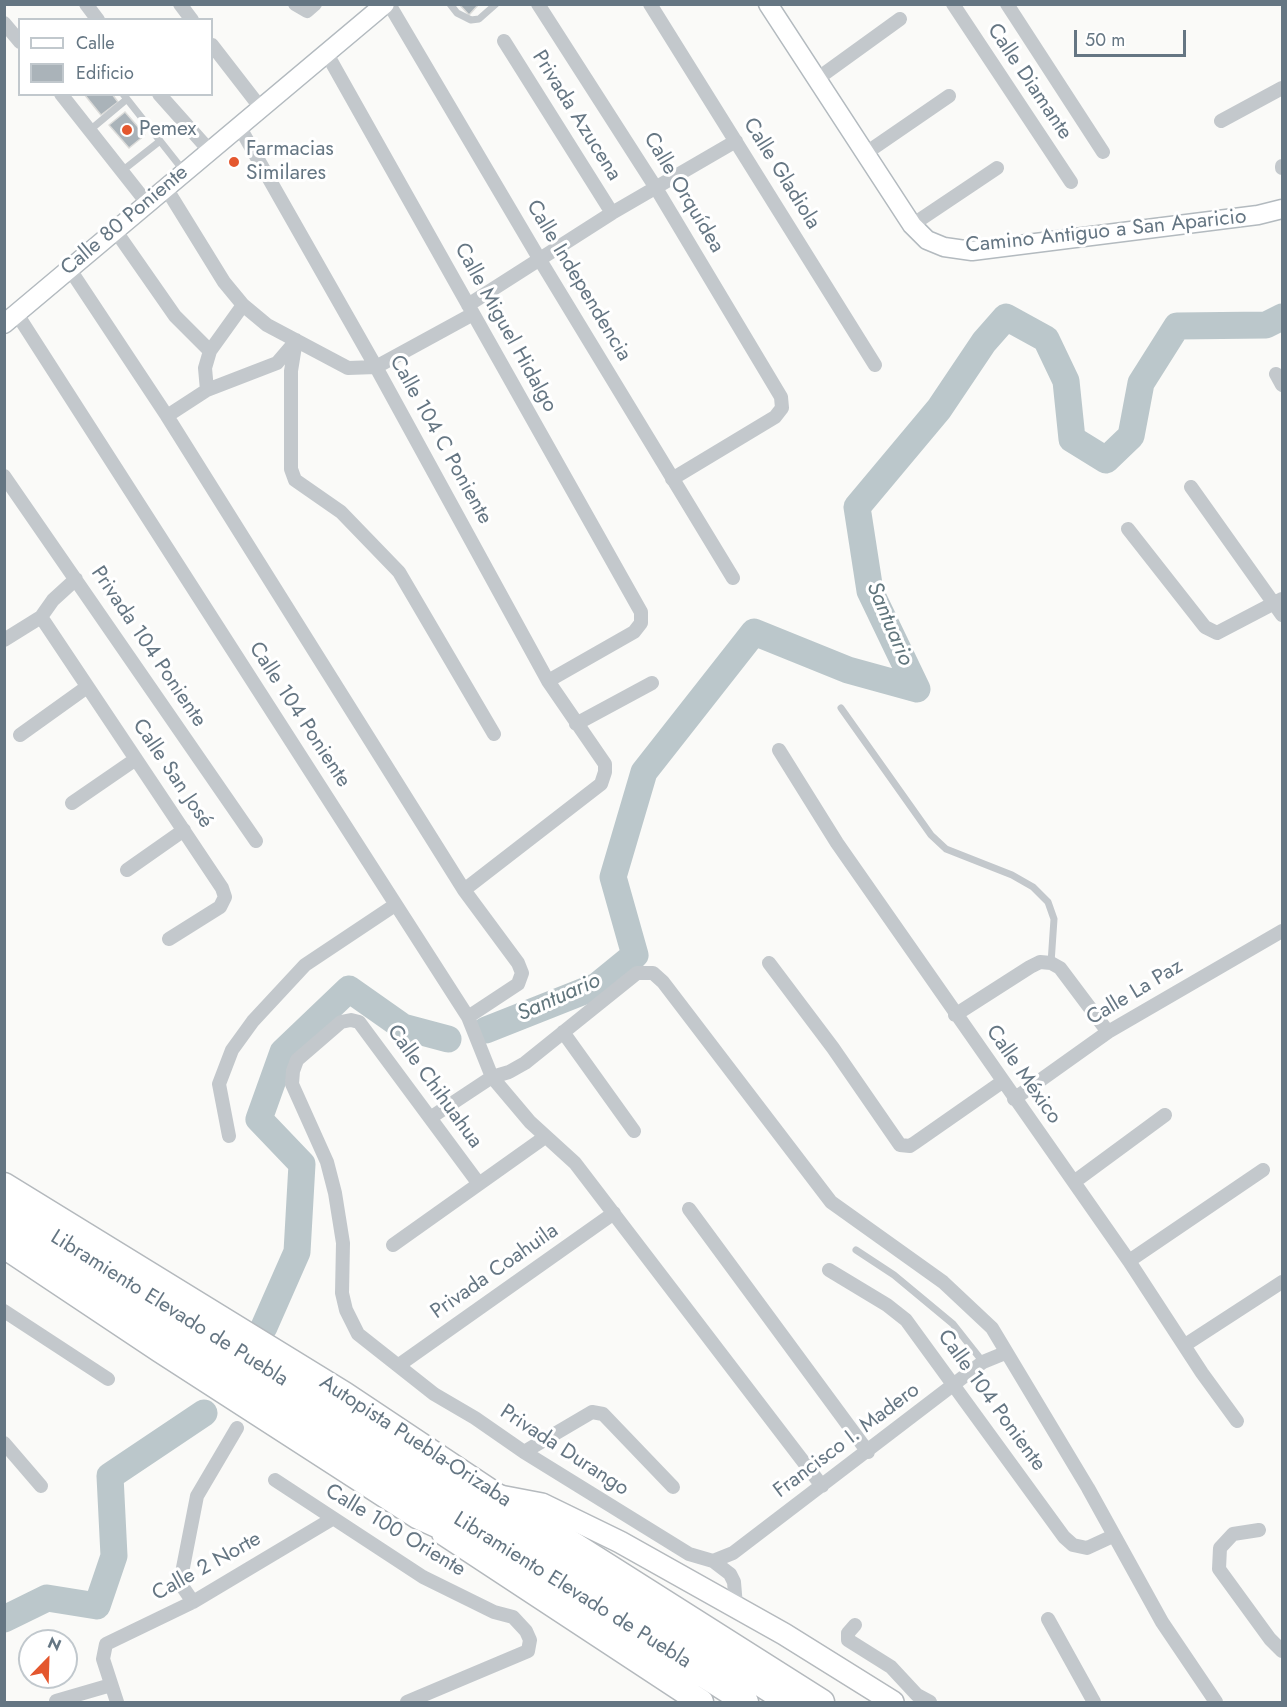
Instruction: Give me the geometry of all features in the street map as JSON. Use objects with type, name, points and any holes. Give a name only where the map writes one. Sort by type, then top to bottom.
[{"type":"highway","points":[[4,1186],[22,1208],[28,1220]]},
{"type":"highway","name":"Autopista Puebla-Orizaba","points":[[4,1186],[344,1394],[497,1496],[822,1702]]},
{"type":"highway","name":"Libramiento Elevado de Puebla","points":[[4,1205],[789,1702]]},
{"type":"highway","name":"Libramiento Elevado de Puebla","points":[[4,1225],[264,1395],[746,1702]]},
{"type":"highway","points":[[4,1246],[701,1702]]},
{"type":"highway","points":[[417,1516],[503,1557],[726,1702]]},
{"type":"main road","points":[[497,1496],[543,1504],[620,1542],[736,1606],[893,1702]]},
{"type":"street","points":[[86,4],[96,18]]},
{"type":"street","points":[[180,4],[190,18]]},
{"type":"street","name":"Calle 80 Poniente","points":[[11,319],[208,150],[385,4]]},
{"type":"street","name":"Calle Independencia","points":[[389,4],[540,260],[733,578]]},
{"type":"street","name":"Calle Orquídea","points":[[538,4],[656,188],[781,398],[782,408],[775,417],[672,478]]},
{"type":"street","name":"Calle Gladiola","points":[[650,4],[875,365]]},
{"type":"street","name":"Camino Antiguo a San Aparicio","points":[[768,4],[912,225],[927,240],[944,247],[972,251],[1258,215],[1282,209]]},
{"type":"street","name":"Calle Diamante","points":[[952,4],[1071,182]]},
{"type":"street","points":[[1007,4],[1103,152]]},
{"type":"street","points":[[817,79],[900,18]]},
{"type":"street","points":[[4,23],[18,40]]},
{"type":"street","name":"Privada Azucena","points":[[504,41],[612,213]]},
{"type":"street","points":[[213,46],[260,107]]},
{"type":"street","name":"Calle Miguel Hidalgo","points":[[327,54],[641,612],[641,623],[634,632],[548,681]]},
{"type":"street","points":[[1221,121],[1282,88]]},
{"type":"street","points":[[63,96],[147,203]]},
{"type":"street","points":[[161,96],[208,150]]},
{"type":"street","points":[[866,153],[950,96]]},
{"type":"street","name":"Calle 104 C Poniente","points":[[239,126],[376,368],[548,681],[605,764],[601,784],[464,890]]},
{"type":"street","name":"Privada Azucena","points":[[376,368],[470,309],[612,213],[736,141]]},
{"type":"street","points":[[912,225],[997,168]]},
{"type":"street","points":[[166,188],[224,282],[243,305],[267,325],[348,368],[376,368]]},
{"type":"street","points":[[115,230],[175,316],[210,351]]},
{"type":"street","points":[[69,268],[167,416],[464,890],[518,963],[522,973],[518,984],[468,1017]]},
{"type":"street","points":[[207,390],[205,368],[210,351],[243,305]]},
{"type":"street","name":"Calle 104 Poniente","points":[[11,319],[468,1017],[492,1077],[545,1137],[575,1163],[822,1486]]},
{"type":"street","points":[[167,416],[207,390],[277,363],[296,340]]},
{"type":"street","points":[[296,340],[291,372],[291,469],[295,480],[341,512],[399,572],[494,734]]},
{"type":"street","name":"Privada 104 Poniente","points":[[4,476],[256,841]]},
{"type":"street","points":[[1128,529],[1205,627],[1218,633],[1280,606],[1191,487]]},
{"type":"street","points":[[4,640],[41,617],[53,600],[76,579]]},
{"type":"street","name":"Calle San José","points":[[41,617],[184,830],[225,897],[220,907],[169,939]]},
{"type":"street","points":[[576,724],[652,683]]},
{"type":"street","points":[[20,735],[87,687]]},
{"type":"street","name":"Calle México","points":[[779,750],[837,843],[1129,1261],[1202,1373],[1237,1421]]},
{"type":"street","points":[[72,803],[136,759]]},
{"type":"street","points":[[127,870],[184,830]]},
{"type":"street","points":[[229,1136],[219,1084],[232,1050],[253,1021],[305,965],[395,905]]},
{"type":"street","name":"Calle La Paz","points":[[1014,1099],[1108,1032],[1282,931]]},
{"type":"street","points":[[955,1015],[1046,962],[1060,968],[1108,1032]]},
{"type":"street","points":[[769,963],[833,1048],[900,1145],[910,1146],[1002,1082]]},
{"type":"street","points":[[430,1118],[492,1077],[509,1072],[525,1063],[637,973],[652,973],[663,982],[831,1202],[889,1241],[968,1304],[992,1328],[1088,1488],[1162,1622],[1216,1702]]},
{"type":"street","name":"Calle Chihuahua","points":[[351,1020],[359,1022],[366,1029],[479,1184]]},
{"type":"street","name":"Privada Durango","points":[[351,1020],[341,1022],[297,1060],[292,1084],[327,1162],[335,1192],[343,1243],[342,1293],[346,1310],[358,1334],[434,1394],[475,1418],[524,1452],[689,1554],[713,1561]]},
{"type":"street","points":[[563,1032],[634,1131]]},
{"type":"street","points":[[1074,1182],[1165,1115]]},
{"type":"street","points":[[393,1245],[545,1137]]},
{"type":"street","points":[[1129,1261],[1263,1170]]},
{"type":"street","points":[[689,1209],[868,1452]]},
{"type":"street","name":"Privada Coahuila","points":[[399,1365],[614,1213]]},
{"type":"street","name":"Calle 104 Poniente","points":[[829,1270],[887,1305],[906,1320],[1064,1537],[1073,1545],[1087,1548],[1113,1536]]},
{"type":"street","points":[[1185,1345],[1282,1282]]},
{"type":"street","points":[[4,1311],[108,1379]]},
{"type":"street","name":"Francisco I. Madero","points":[[713,1561],[733,1553],[955,1386],[983,1362],[1005,1353]]},
{"type":"street","points":[[524,1452],[592,1412],[603,1414],[673,1488]]},
{"type":"street","points":[[193,1602],[180,1583],[197,1496],[237,1428]]},
{"type":"street","points":[[4,1443],[41,1486]]},
{"type":"street","name":"Calle 100 Oriente","points":[[275,1480],[423,1577],[494,1612],[513,1617],[526,1631],[530,1640],[528,1651],[407,1702]]},
{"type":"street","name":"Calle 2 Norte","points":[[111,1685],[103,1650],[106,1644],[193,1602],[332,1519]]},
{"type":"street","points":[[1259,1530],[1233,1534],[1220,1548],[1219,1569],[1270,1639],[1282,1651]]},
{"type":"street","points":[[713,1561],[730,1574],[734,1582],[736,1606]]},
{"type":"street","points":[[1048,1619],[1094,1702]]},
{"type":"street","points":[[855,1625],[848,1633],[848,1640],[891,1667],[917,1695],[930,1702]]},
{"type":"street","points":[[56,1701],[111,1685],[117,1702]]},
{"type":"lane","points":[[450,4],[458,13],[471,20],[479,19],[496,4]]},
{"type":"lane","points":[[90,130],[125,97],[184,171]]},
{"type":"lane","points":[[122,171],[160,141]]},
{"type":"lane","points":[[841,708],[931,835],[946,849],[1011,875],[1033,887],[1048,902],[1054,919],[1046,962]]},
{"type":"lane","points":[[856,1250],[894,1275],[953,1324],[983,1362]]},
{"type":"building","points":[[459,4],[479,4],[469,15]]},
{"type":"building","name":"Pemex","points":[[86,96],[114,96],[118,102],[101,115]]},
{"type":"building","name":"Pemex","points":[[125,112],[145,135],[129,148],[109,125]]},
{"type":"waterway","name":"Santuario","points":[[486,1030],[597,986],[635,955],[613,877],[644,772],[754,632],[848,670],[917,689],[870,591],[857,507],[939,409],[984,342],[1006,317],[1046,339],[1066,381],[1072,439],[1106,460],[1131,436],[1141,383],[1177,326],[1266,325],[1282,317]]},
{"type":"waterway","name":"Santuario","points":[[264,1327],[297,1252],[302,1164],[259,1119],[283,1052],[349,989],[403,1027],[448,1039]]},
{"type":"waterway","name":"Santuario","points":[[4,1619],[47,1598],[97,1606],[114,1556],[110,1476],[204,1413]]},
{"type":"place","name":"Pemex","points":[[127,130]]},
{"type":"place","name":"Farmacias Similares","points":[[234,162]]}]
